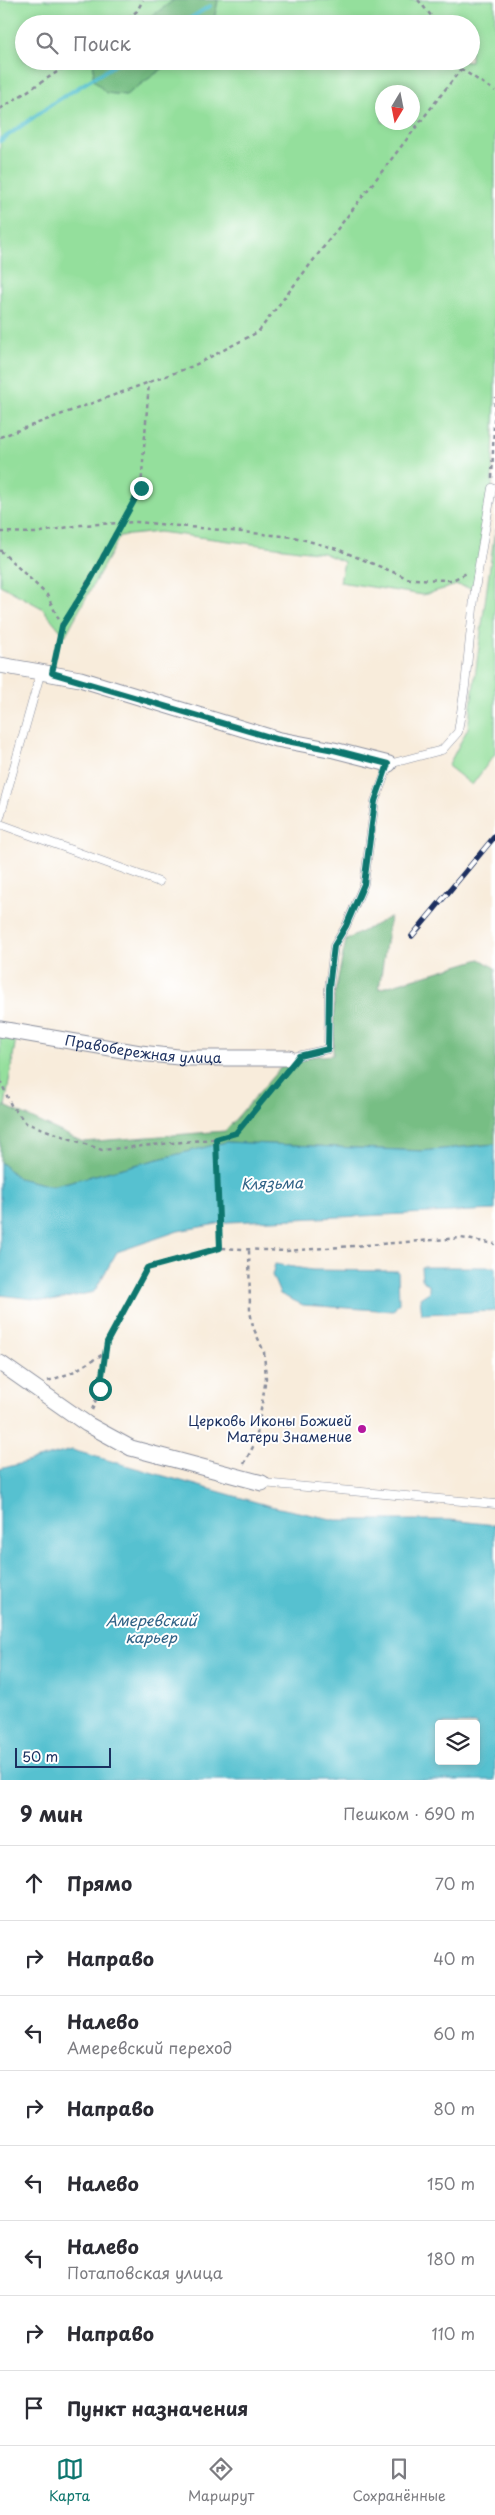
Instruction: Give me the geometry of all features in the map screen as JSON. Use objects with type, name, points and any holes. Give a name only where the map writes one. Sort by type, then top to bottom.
[{"type":"street","points":[[0,665],[46,672],[276,739],[334,750],[388,764]]},
{"type":"street","name":"Правобережная улица","points":[[0,1029],[140,1053],[188,1058],[294,1057]]},
{"type":"street","points":[[0,1363],[87,1424],[131,1448],[262,1484]]},
{"type":"lane","points":[[294,1057],[328,1049],[329,988],[334,946],[346,926],[364,884],[375,801],[388,764],[442,750],[458,732],[465,686],[475,589],[492,488]]},
{"type":"lane","points":[[0,817],[46,672]]},
{"type":"lane","points":[[0,824],[159,882]]},
{"type":"lane","points":[[262,1484],[495,1504]]},
{"type":"path","points":[[132,15],[143,0]]},
{"type":"path","points":[[418,0],[430,15]]},
{"type":"path","points":[[0,108],[60,70]]},
{"type":"path","points":[[0,437],[193,366],[258,332],[459,70]]},
{"type":"path","points":[[464,70],[495,90]]},
{"type":"path","points":[[46,672],[62,626],[141,488],[150,382]]},
{"type":"path","points":[[492,488],[495,397]]},
{"type":"path","points":[[0,532],[35,534],[82,525],[137,522],[294,536],[337,549],[410,579],[452,580],[466,574],[470,569]]},
{"type":"path","points":[[0,550],[47,595],[62,626]]},
{"type":"path","points":[[0,1080],[11,1105],[26,1122],[102,1150],[216,1139],[236,1133],[294,1057]]},
{"type":"path","points":[[216,1139],[220,1248]]},
{"type":"path","points":[[87,1424],[100,1389],[107,1342],[147,1268],[220,1248],[286,1251],[461,1238],[495,1244]]},
{"type":"path","points":[[237,1477],[256,1441],[266,1378],[264,1352],[252,1327],[249,1250]]},
{"type":"path","points":[[33,1386],[71,1373],[105,1353]]},
{"type":"green space","points":[[0,0],[174,0],[153,15],[15,15],[15,70],[94,70],[93,79],[106,93],[126,95],[161,70],[480,70],[480,15],[215,15],[218,1],[215,0],[495,0],[495,397],[492,488],[475,589],[457,585],[423,595],[340,582],[344,562],[323,553],[159,532],[120,536],[65,636],[42,608],[0,585]]},
{"type":"green space","points":[[174,0],[218,0],[215,15],[153,15]]},
{"type":"green space","points":[[94,70],[161,70],[126,95],[106,93],[93,79]]},
{"type":"green space","points":[[495,529],[495,754],[472,785],[448,766],[468,728]]},
{"type":"green space","points":[[390,917],[379,989],[480,959],[495,968],[495,1144],[422,1151],[226,1142],[52,1186],[18,1178],[0,1162],[0,1111],[5,1106],[83,1142],[225,1131],[289,1058],[333,1055],[334,997],[346,940]]},
{"type":"green space","points":[[0,1029],[17,1032],[5,1106],[0,1111]]},
{"type":"water","name":"Клязьма","points":[[226,1142],[422,1151],[495,1144],[495,1210],[228,1222],[178,1231],[117,1252],[94,1292],[51,1301],[0,1295],[0,1162],[18,1178],[52,1186]]},
{"type":"water","points":[[275,1264],[312,1270],[398,1271],[399,1303],[393,1311],[303,1305],[280,1294],[272,1275]]},
{"type":"water","points":[[421,1267],[495,1267],[495,1311],[422,1314],[420,1298],[429,1292],[429,1285],[422,1280]]},
{"type":"water","name":"Амеревский карьер","points":[[72,1450],[270,1506],[336,1520],[450,1520],[495,1525],[495,1780],[0,1780],[0,1469]]},
{"type":"waterway","points":[[196,15],[210,6]]},
{"type":"waterway","points":[[0,141],[55,102],[107,70]]},
{"type":"railway","points":[[412,936],[495,836]]},
{"type":"place","name":"Церковь Иконы Божией Матери Знамение","points":[[362,1429]]},
{"type":"route","points":[[100,1389],[107,1342],[147,1268],[220,1248],[216,1139],[236,1133],[299,1056],[328,1049],[329,988],[334,946],[346,926],[364,884],[375,801],[388,764],[334,750],[276,739],[80,679],[52,673],[62,626],[89,583],[141,488]]}]
